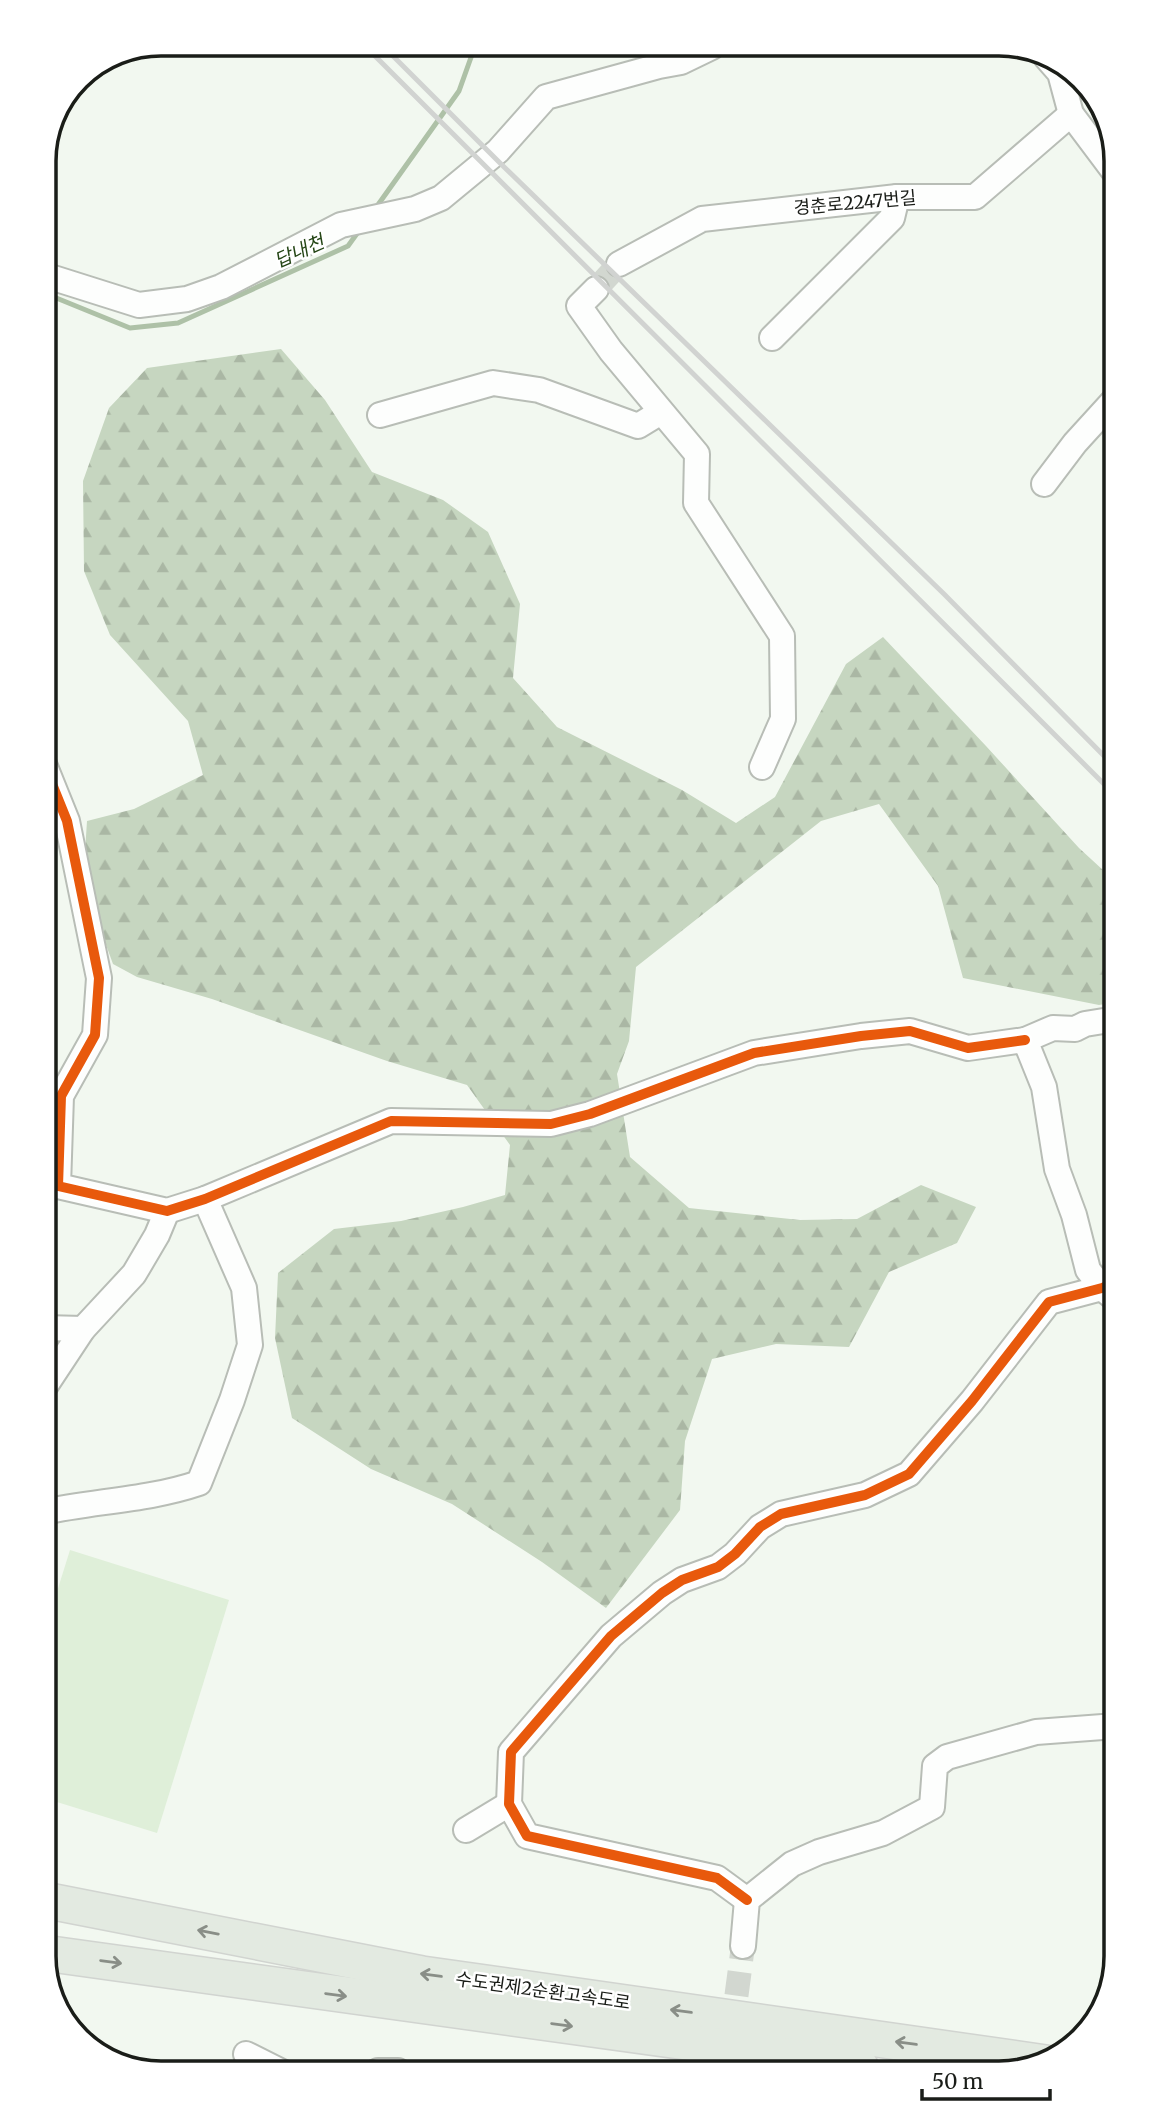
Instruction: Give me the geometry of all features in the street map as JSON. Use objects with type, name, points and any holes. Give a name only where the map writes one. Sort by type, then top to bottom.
[{"type":"highway","name":"수도권제2순환고속도로","points":[[56,1902],[422,1974],[1022,2058]]},
{"type":"highway","name":"수도권제2순환고속도로","points":[[56,1954],[824,2061]]},
{"type":"street","points":[[56,279],[139,306],[187,299],[221,287],[341,225],[415,209],[441,198],[498,151],[546,97],[658,57],[681,62],[693,56]]},
{"type":"street","points":[[1061,77],[1071,114],[1104,158]]},
{"type":"street","name":"경춘로2247번길","points":[[620,264],[702,219],[897,197],[975,197],[1071,114]]},
{"type":"street","points":[[772,338],[892,218],[897,197]]},
{"type":"street","points":[[596,289],[579,306],[611,351],[697,454],[696,503],[782,636],[783,719],[762,767]]},
{"type":"street","points":[[380,415],[493,383],[539,390],[638,426],[662,412]]},
{"type":"street","points":[[1044,484],[1075,443],[1104,411]]},
{"type":"street","points":[[56,794],[67,821],[99,978],[95,1035],[61,1096],[58,1186],[167,1210],[205,1199],[391,1121],[551,1124],[590,1114],[754,1054],[861,1036],[910,1031],[968,1048],[1025,1040],[1053,1028],[1075,1029],[1085,1024],[1104,1021]]},
{"type":"street","points":[[1025,1040],[1044,1087],[1057,1170],[1074,1215],[1088,1270],[1104,1284]]},
{"type":"street","points":[[56,1509],[171,1493],[199,1483],[232,1400],[250,1345],[244,1288],[205,1199]]},
{"type":"street","points":[[56,1370],[83,1329],[134,1274],[157,1235],[167,1210]]},
{"type":"street","points":[[747,1900],[717,1878],[527,1836],[509,1804],[511,1752],[611,1636],[662,1593],[682,1580],[718,1567],[735,1554],[760,1527],[781,1514],[865,1494],[909,1474],[972,1401],[1049,1302],[1104,1291]]},
{"type":"street","points":[[56,1328],[83,1329]]},
{"type":"street","points":[[743,1946],[747,1900],[792,1864],[819,1852],[883,1833],[932,1807],[935,1766],[947,1757],[1036,1732],[1104,1727]]},
{"type":"street","points":[[466,1830],[509,1804]]},
{"type":"street","points":[[246,2054],[260,2061]]},
{"type":"green space","points":[[281,349],[325,400],[372,472],[443,500],[488,532],[520,604],[513,678],[557,727],[682,790],[736,823],[775,797],[846,664],[883,637],[1079,848],[1104,871],[1104,1004],[963,978],[938,886],[879,804],[821,821],[636,967],[629,1041],[617,1074],[630,1157],[689,1208],[800,1220],[857,1219],[921,1185],[976,1207],[957,1243],[889,1272],[849,1347],[776,1344],[712,1359],[685,1441],[680,1510],[606,1608],[542,1562],[452,1504],[371,1469],[292,1418],[275,1338],[278,1273],[334,1229],[401,1221],[505,1195],[510,1145],[467,1085],[387,1061],[212,999],[137,977],[113,964],[83,882],[87,821],[134,809],[203,775],[188,721],[110,635],[84,571],[83,481],[109,408],[147,368]]},
{"type":"green space","points":[[70,1550],[229,1600],[157,1833],[56,1802],[56,1595]]},
{"type":"waterway","name":"답내천","points":[[375,209],[459,91],[472,56]]},
{"type":"waterway","name":"답내천","points":[[56,298],[130,328],[178,323],[348,246],[361,228]]},
{"type":"tunnel","points":[[596,289],[619,264]]},
{"type":"tunnel","points":[[728,2061],[743,1946]]},
{"type":"railway","points":[[375,56],[1104,784]]},
{"type":"railway","points":[[393,56],[944,594],[1104,756]]},
{"type":"cycle path","points":[[56,794],[67,821],[99,978],[95,1035],[61,1096],[58,1186],[167,1211],[205,1199],[391,1121],[551,1124],[590,1114],[754,1053],[861,1036],[910,1031],[968,1048],[1025,1040]]},
{"type":"cycle path","points":[[747,1900],[717,1878],[527,1836],[509,1804],[511,1752],[611,1636],[662,1593],[682,1580],[718,1567],[735,1554],[760,1527],[781,1514],[865,1495],[909,1474],[972,1401],[1049,1302],[1104,1287]]}]
